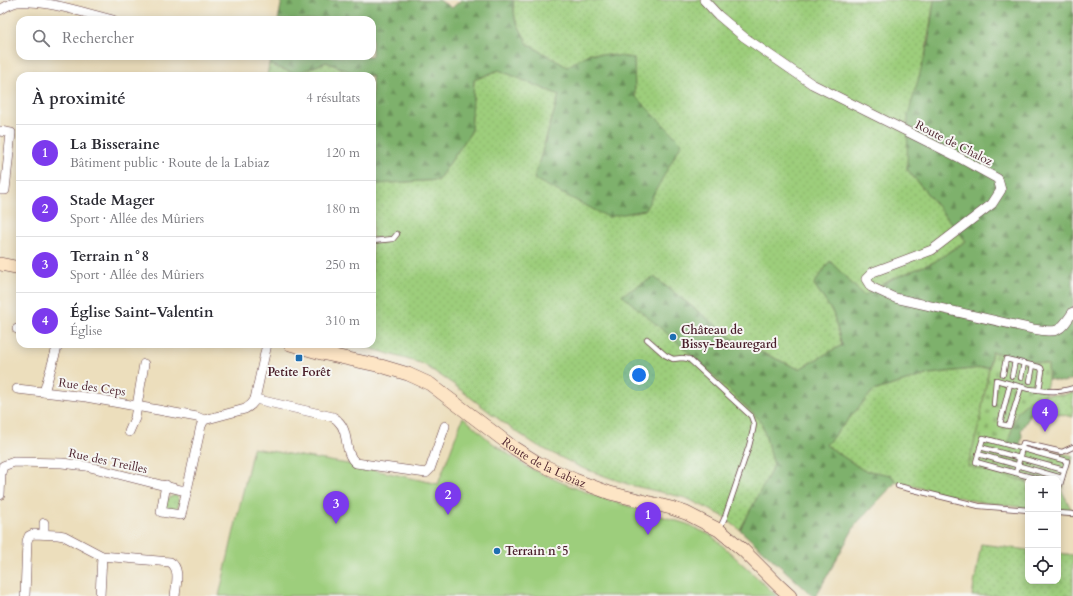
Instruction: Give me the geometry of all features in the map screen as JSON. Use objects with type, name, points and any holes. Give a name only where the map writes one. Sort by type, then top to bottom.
[{"type":"main road","points":[[0,264],[16,267]]},
{"type":"main road","name":"Route de la Labiaz","points":[[304,348],[381,366],[408,374],[430,384],[514,448],[538,463],[575,480],[610,493],[677,510],[719,530],[743,550],[790,596]]},
{"type":"street","name":"Route de Chaloz","points":[[704,0],[718,15],[744,37],[812,84],[960,158],[998,179],[1002,190],[992,204],[932,250],[873,272],[866,279],[871,287],[895,298],[1050,332],[1057,331],[1061,328],[1073,312]]},
{"type":"street","points":[[0,10],[16,2],[41,2],[98,16]]},
{"type":"street","points":[[0,131],[11,133],[5,190],[0,190]]},
{"type":"street","name":"Rue des Ceps","points":[[44,392],[57,348]]},
{"type":"street","points":[[166,486],[161,512],[181,515],[201,426],[204,420],[251,406],[255,399],[266,348]]},
{"type":"street","name":"Rue des Ceps","points":[[129,432],[134,418],[144,364]]},
{"type":"street","name":"Rue des Ceps","points":[[17,389],[86,397],[197,417],[204,420]]},
{"type":"street","points":[[255,399],[333,417],[342,426],[350,456],[353,461],[356,463],[408,471],[426,473],[430,469],[445,426]]},
{"type":"street","name":"Rue des Treilles","points":[[0,496],[1,473],[3,466],[14,462],[62,463],[86,466],[187,490]]},
{"type":"street","points":[[44,523],[44,534]]},
{"type":"street","points":[[25,596],[27,541],[29,536],[33,534],[64,536],[102,556],[168,561],[173,564],[177,571],[175,596]]},
{"type":"street","points":[[100,596],[102,556]]},
{"type":"lane","points":[[376,241],[393,239],[397,234]]},
{"type":"lane","points":[[647,339],[665,355],[673,359],[689,359],[751,416],[754,424],[749,446],[725,517],[719,530]]},
{"type":"lane","points":[[1003,374],[1006,359],[1041,368],[1042,371],[1039,390]]},
{"type":"lane","points":[[1012,376],[1015,361]]},
{"type":"lane","points":[[1021,378],[1024,363]]},
{"type":"lane","points":[[1030,381],[1033,365]]},
{"type":"lane","points":[[994,405],[996,380],[1039,390],[1058,392],[1073,388]]},
{"type":"lane","points":[[1010,384],[1000,424],[1009,426],[1021,386]]},
{"type":"lane","points":[[1027,476],[976,462],[983,438],[1067,461],[1061,482]]},
{"type":"lane","points":[[1016,473],[1023,442],[1062,452],[1073,446]]},
{"type":"lane","points":[[980,447],[1064,470]]},
{"type":"lane","points":[[978,454],[1062,478]]},
{"type":"lane","points":[[898,486],[979,506],[1025,510]]},
{"type":"lane","points":[[1061,512],[1073,514]]},
{"type":"green space","points":[[282,0],[439,0],[452,8],[461,0],[513,0],[515,19],[528,44],[567,67],[590,53],[634,58],[635,96],[682,143],[645,210],[608,217],[534,179],[559,95],[499,70],[474,80],[471,132],[438,180],[376,184],[376,72],[351,72],[326,62],[301,72],[291,72],[269,64],[270,60],[376,60],[376,16],[279,16]]},
{"type":"green space","points":[[513,0],[934,0],[907,169],[966,241],[934,262],[892,279],[864,296],[830,261],[814,284],[833,313],[842,345],[799,369],[736,341],[654,277],[623,295],[702,363],[761,421],[774,465],[740,530],[721,515],[686,498],[630,485],[582,468],[538,446],[509,427],[453,384],[423,364],[369,348],[376,348],[376,184],[438,180],[471,132],[474,80],[499,70],[559,95],[534,179],[635,96],[634,58],[590,53],[567,67],[528,44],[515,19]]},
{"type":"green space","points":[[934,0],[1073,0],[1073,379],[1063,382],[1048,379],[1048,365],[992,352],[989,367],[929,374],[873,391],[826,445],[863,470],[891,475],[896,482],[856,524],[816,596],[813,596],[740,530],[774,465],[761,421],[701,363],[622,295],[654,277],[736,341],[799,369],[842,345],[833,313],[814,284],[830,261],[864,296],[892,279],[934,262],[966,241],[907,169],[908,115],[928,45]]},
{"type":"green space","points":[[326,62],[351,72],[301,72]]},
{"type":"green space","points":[[269,64],[291,72],[268,72]]},
{"type":"green space","points":[[992,352],[1048,365],[1048,379],[1045,394],[1030,400],[1017,412],[1008,442],[1024,447],[1026,444],[1073,456],[1062,491],[1061,476],[1025,476],[1025,481],[968,466],[979,425]]},
{"type":"green space","points":[[989,367],[979,425],[968,465],[1025,481],[1025,508],[979,502],[896,482],[891,475],[863,470],[826,445],[873,391],[929,374]]},
{"type":"green space","points":[[1073,392],[1073,417],[1037,409],[1045,394],[1063,395]]},
{"type":"green space","points":[[1045,394],[1040,404],[1021,430],[1022,435],[1020,446],[1008,442],[1017,412],[1030,400]]},
{"type":"green space","points":[[463,417],[491,442],[527,467],[602,498],[687,524],[712,536],[777,596],[219,596],[253,448],[348,464],[438,484]]},
{"type":"green space","points":[[1061,491],[1062,491],[1073,513],[1061,511]]},
{"type":"green space","points":[[176,495],[179,498],[179,504],[176,509],[168,510],[164,506],[166,500]]},
{"type":"green space","points":[[981,544],[1025,550],[1025,584],[1061,584],[1061,553],[1073,555],[1073,596],[972,596]]},
{"type":"place","name":"Château de Bissy-Beauregard","points":[[673,337]]},
{"type":"place","name":"Petite Forêt","points":[[299,358]]},
{"type":"place","name":"Église Saint-Valentin","points":[[1045,432]]},
{"type":"place","name":"Stade Mager","points":[[448,515]]},
{"type":"place","name":"Terrain n°8","points":[[336,524]]},
{"type":"place","name":"La Bisseraine","points":[[648,535]]},
{"type":"place","name":"Terrain n°5","points":[[497,551]]}]
